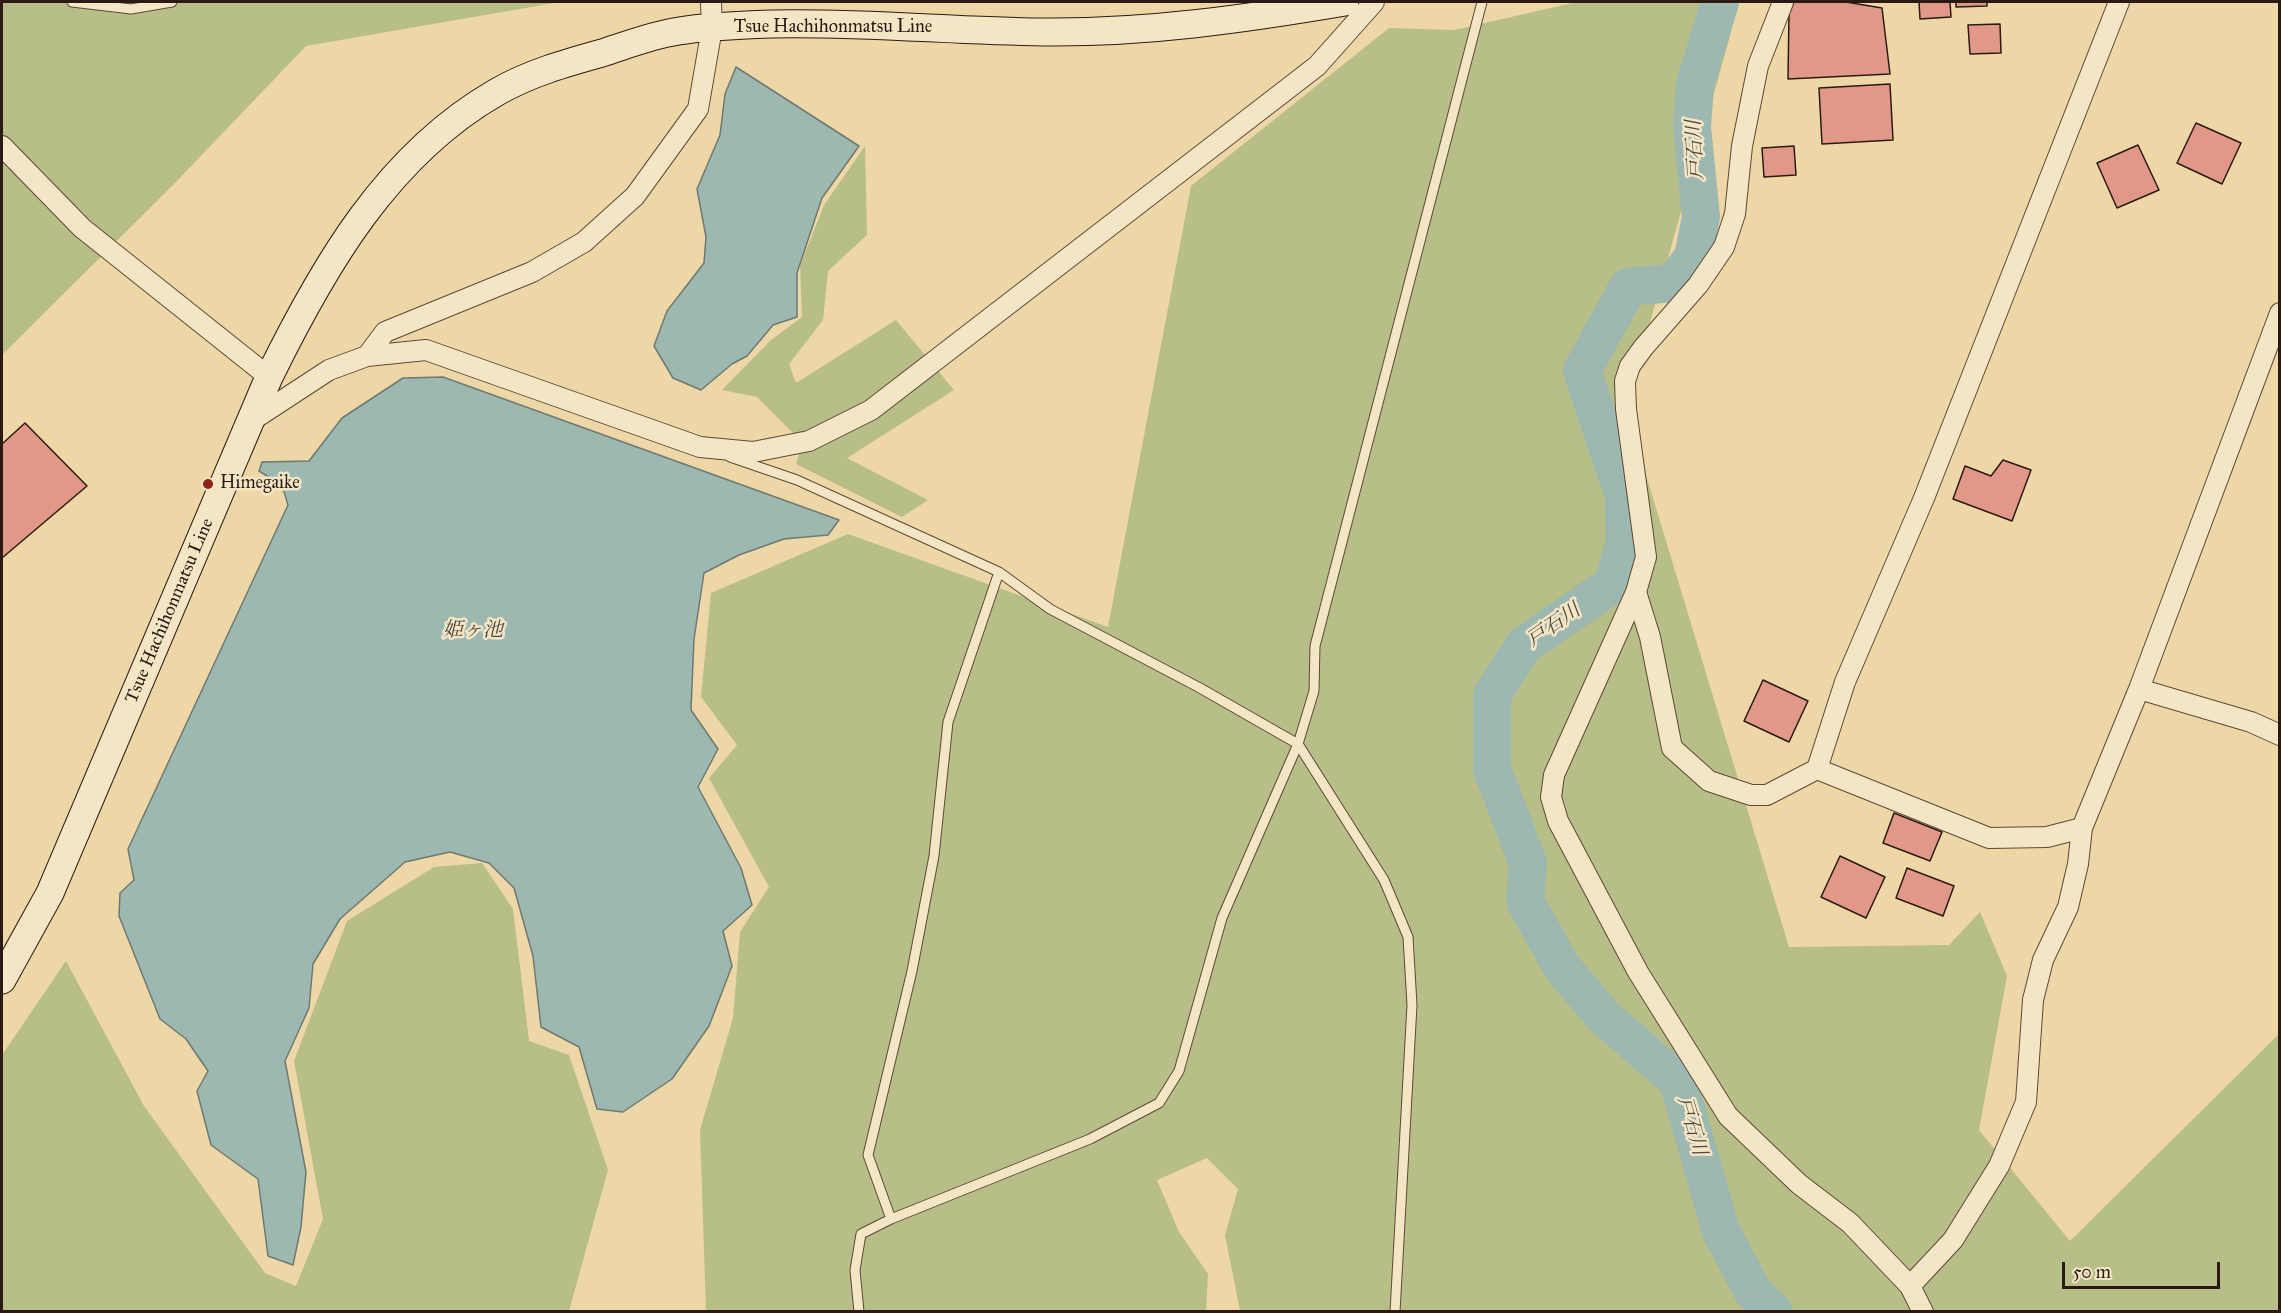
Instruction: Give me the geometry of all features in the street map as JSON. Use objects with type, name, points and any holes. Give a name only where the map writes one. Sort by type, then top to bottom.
[{"type":"main road","name":"Tsue Hachihonmatsu Line","points":[[2,980],[50,893],[269,377],[302,310],[338,250],[383,190],[445,127],[499,91],[551,69],[638,40],[679,31],[771,24],[1045,32],[1152,29],[1250,18],[1346,2]]},
{"type":"street","points":[[367,356],[385,332],[532,272],[584,242],[635,196],[698,109],[712,28],[711,2]]},
{"type":"street","points":[[251,421],[329,370],[367,356],[426,350],[700,447],[753,452],[809,441],[871,410],[1317,66],[1374,2]]},
{"type":"street","points":[[1783,2],[1758,66],[1742,146],[1735,214],[1724,247],[1698,285],[1643,348],[1630,366],[1625,381],[1646,557],[1636,592],[1554,774],[1551,797],[1558,821],[1638,972],[1728,1116],[1799,1184],[1850,1223],[1910,1286],[1923,1311]]},
{"type":"street","points":[[1636,592],[1650,637],[1672,748],[1709,781],[1751,795],[1767,795],[1816,769],[1845,682],[1924,498],[2119,2]]},
{"type":"street","points":[[2,146],[82,228],[269,377]]},
{"type":"street","points":[[1910,1286],[1953,1240],[1999,1166],[2026,1102],[2033,1000],[2043,960],[2068,907],[2078,864],[2082,828],[2139,689],[2280,313]]},
{"type":"street","points":[[2139,689],[2251,722],[2280,735]]},
{"type":"street","points":[[1816,769],[1989,838],[2047,837],[2082,828]]},
{"type":"lane","points":[[72,2],[131,9],[172,2]]},
{"type":"lane","points":[[859,1311],[855,1270],[861,1234],[891,1219],[1090,1140],[1159,1103],[1179,1071],[1222,918],[1298,744],[1314,691],[1315,646],[1482,2]]},
{"type":"lane","points":[[700,447],[797,480],[999,572],[1050,609],[1200,688],[1298,744],[1384,880],[1408,937],[1412,1005],[1395,1311]]},
{"type":"lane","points":[[891,1219],[867,1155],[912,971],[934,856],[948,722],[999,572]]},
{"type":"green space","points":[[2,2],[560,2],[306,46],[174,184],[2,355]]},
{"type":"green space","points":[[1577,2],[1737,2],[1730,36],[1626,409],[1789,947],[1949,945],[1980,912],[2007,976],[1979,1130],[2070,1241],[2279,1034],[2279,1311],[1240,1311],[1225,1235],[1238,1189],[1207,1158],[1157,1180],[1179,1232],[1208,1274],[1206,1311],[706,1311],[700,1130],[733,1018],[740,932],[769,887],[709,778],[737,745],[701,697],[711,593],[848,534],[1108,627],[1191,186],[1389,28],[1454,30]]},
{"type":"green space","points":[[865,146],[867,235],[828,271],[823,320],[789,364],[796,383],[896,320],[954,390],[847,458],[928,500],[902,517],[796,464],[802,442],[757,397],[722,390],[771,340],[802,317],[800,266],[824,205]]},
{"type":"green space","points":[[482,863],[513,909],[529,1041],[569,1055],[608,1170],[569,1311],[2,1311],[2,1055],[66,961],[144,1106],[265,1273],[296,1286],[323,1219],[294,1061],[347,921],[434,867]]},
{"type":"water","points":[[736,67],[859,146],[822,198],[797,273],[797,317],[773,325],[747,356],[732,364],[701,390],[673,378],[654,346],[667,311],[704,263],[706,237],[697,189],[720,135],[725,94]]},
{"type":"water","name":"姫ヶ池","points":[[443,377],[839,520],[828,535],[784,539],[739,555],[704,573],[694,639],[691,710],[718,749],[698,787],[741,868],[752,905],[723,931],[732,966],[709,1026],[672,1079],[623,1112],[597,1109],[579,1047],[541,1027],[533,956],[514,888],[489,863],[450,852],[405,862],[340,919],[313,964],[309,1008],[285,1061],[306,1172],[301,1227],[293,1265],[268,1256],[258,1179],[211,1145],[197,1091],[208,1071],[186,1039],[160,1019],[119,916],[120,893],[134,880],[128,849],[288,505],[282,485],[259,471],[262,462],[309,461],[342,418],[403,378]]},
{"type":"building","points":[[1794,2],[1846,2],[1882,8],[1890,74],[1788,79],[1789,14]]},
{"type":"building","points":[[1919,2],[1950,2],[1951,17],[1920,19]]},
{"type":"building","points":[[1956,2],[1987,2],[1987,6],[1956,7]]},
{"type":"building","points":[[2000,24],[2001,53],[1970,54],[1968,25]]},
{"type":"building","points":[[1890,84],[1893,140],[1822,144],[1819,88]]},
{"type":"building","points":[[2196,123],[2241,143],[2222,184],[2177,163]]},
{"type":"building","points":[[2138,145],[2159,190],[2117,208],[2097,163]]},
{"type":"building","points":[[1794,146],[1796,175],[1764,177],[1762,148]]},
{"type":"building","points":[[25,423],[87,486],[2,558],[2,444]]},
{"type":"building","points":[[2003,460],[2031,470],[2012,521],[1953,499],[1965,466],[1991,476]]},
{"type":"building","points":[[1763,680],[1808,701],[1789,742],[1744,721]]},
{"type":"building","points":[[1894,813],[1942,832],[1930,861],[1883,843]]},
{"type":"building","points":[[1840,856],[1885,877],[1866,918],[1821,897]]},
{"type":"building","points":[[1907,868],[1954,886],[1943,916],[1896,898]]},
{"type":"waterway","name":"戸石川","points":[[1720,2],[1695,85],[1692,127],[1701,217],[1693,257],[1673,283],[1628,287],[1582,371],[1624,496],[1625,541],[1613,584],[1524,645],[1492,695],[1492,769],[1528,863],[1525,901],[1562,967],[1603,1016],[1678,1081],[1721,1231],[1753,1292],[1774,1312]]},
{"type":"place","name":"Himegaike","points":[[208,484]]}]
